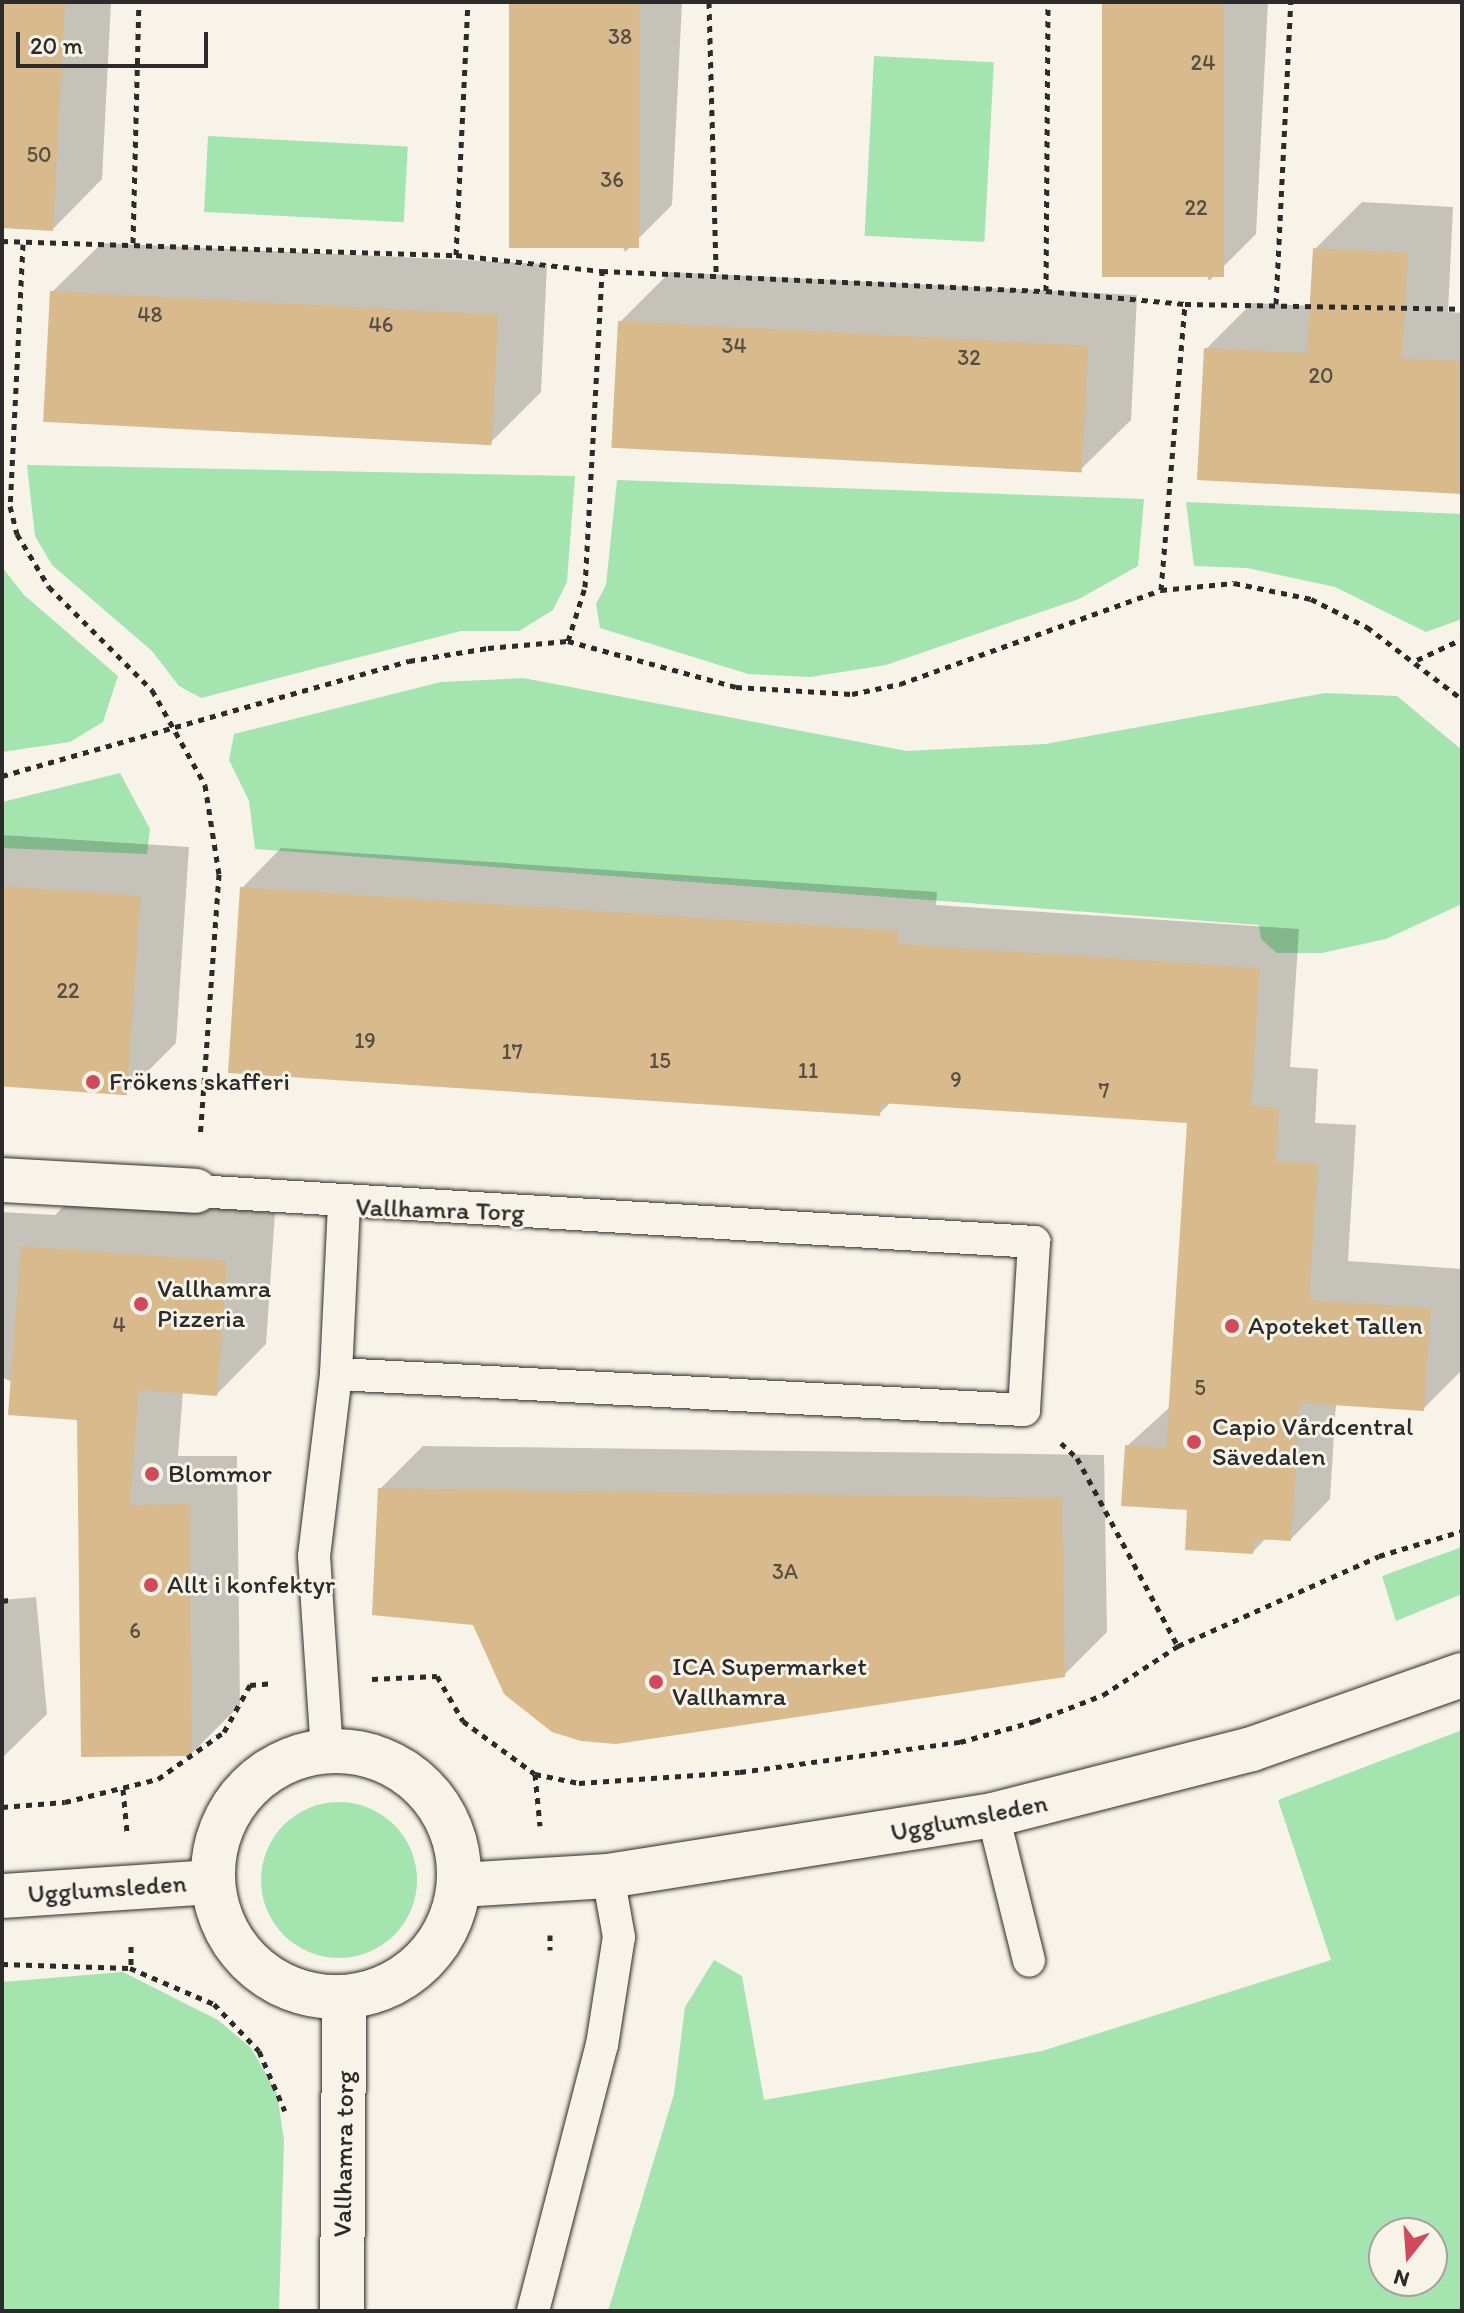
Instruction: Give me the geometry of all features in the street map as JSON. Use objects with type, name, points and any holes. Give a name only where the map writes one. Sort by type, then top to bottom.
[{"type":"street","points":[[2,1180],[196,1191]]},
{"type":"street","name":"Ugglumsleden","points":[[460,1885],[608,1876],[993,1815],[1252,1749],[1462,1675]]},
{"type":"street","name":"Ugglumsleden","points":[[327,1752],[396,1766],[432,1796],[455,1838],[460,1885],[448,1927],[423,1963],[386,1987],[344,1998],[296,1991],[255,1967],[225,1928],[213,1882],[219,1835],[243,1793],[281,1764],[327,1752]]},
{"type":"street","name":"Ugglumsleden","points":[[2,1896],[213,1882]]},
{"type":"street","name":"Vallhamra torg","points":[[342,2311],[344,1998]]},
{"type":"lane","points":[[196,1191],[344,1203]]},
{"type":"lane","name":"Vallhamra Torg","points":[[327,1752],[314,1556],[336,1374],[344,1203],[1034,1242],[1024,1410]]},
{"type":"lane","points":[[336,1374],[1024,1410]]},
{"type":"lane","points":[[993,1815],[1029,1961]]},
{"type":"lane","points":[[533,2311],[602,2045],[619,1937],[608,1876]]},
{"type":"path","points":[[133,243],[139,2]]},
{"type":"path","points":[[456,255],[468,2]]},
{"type":"path","points":[[709,2],[716,275]]},
{"type":"path","points":[[1046,291],[1048,2]]},
{"type":"path","points":[[1276,304],[1291,2]]},
{"type":"path","points":[[2,241],[456,255],[602,271],[1046,291],[1185,304],[1462,309]]},
{"type":"path","points":[[23,244],[10,506],[17,534],[49,587],[123,655],[175,727],[205,785],[219,874],[196,1191]]},
{"type":"path","points":[[568,641],[585,587],[602,271]]},
{"type":"path","points":[[1161,590],[1185,304]]},
{"type":"path","points":[[2,776],[409,661],[568,641],[736,687],[852,694],[900,684],[1161,590],[1234,583],[1311,599],[1417,660],[1462,699]]},
{"type":"path","points":[[1417,660],[1462,639]]},
{"type":"path","points":[[1024,1410],[1077,1458],[1178,1646]]},
{"type":"path","points":[[2,1807],[65,1802],[158,1779],[224,1732],[250,1685],[437,1676],[463,1721],[500,1754],[535,1774],[579,1783],[740,1772],[960,1742],[1103,1695],[1178,1646],[1379,1556],[1462,1531]]},
{"type":"path","points":[[2,1964],[130,1968],[214,2004],[259,2051],[288,2120]]},
{"type":"green space","points":[[874,56],[994,62],[984,242],[865,236]]},
{"type":"green space","points":[[208,136],[408,146],[404,222],[204,212]]},
{"type":"green space","points":[[27,465],[575,476],[567,582],[553,610],[519,631],[461,631],[201,698],[179,686],[152,651],[52,565],[35,536]]},
{"type":"green space","points":[[617,480],[1144,499],[1138,566],[1079,599],[886,665],[810,677],[748,674],[600,628],[596,604],[606,585]]},
{"type":"green space","points":[[1186,502],[1462,514],[1462,619],[1426,632],[1335,587],[1247,568],[1194,566]]},
{"type":"green space","points":[[2,567],[24,595],[118,676],[103,722],[70,742],[2,752]]},
{"type":"green space","points":[[523,678],[907,751],[1045,744],[1325,693],[1397,696],[1462,750],[1462,904],[1386,939],[1322,953],[1277,953],[1261,939],[1259,925],[255,849],[249,801],[229,760],[234,734],[441,682]]},
{"type":"green space","points":[[120,773],[150,829],[147,854],[2,848],[2,802]]},
{"type":"green space","points":[[1462,1547],[1462,1594],[1396,1621],[1382,1576]]},
{"type":"green space","points":[[1462,1730],[1462,2311],[608,2311],[674,2094],[685,2007],[714,1960],[742,1976],[764,2100],[1042,2051],[1331,1960],[1278,1800]]},
{"type":"green space","points":[[339,1802],[369,1808],[394,1825],[411,1850],[417,1880],[411,1910],[394,1935],[369,1952],[339,1958],[309,1952],[284,1935],[267,1910],[261,1880],[267,1850],[284,1825],[309,1808]]},
{"type":"green space","points":[[123,1972],[218,2020],[251,2048],[277,2093],[284,2140],[279,2311],[2,2311],[2,1982]]},
{"type":"building","points":[[2,2],[65,2],[53,231],[2,228]]},
{"type":"building","points":[[509,2],[639,2],[639,248],[509,248]]},
{"type":"building","points":[[1102,2],[1224,2],[1224,277],[1102,277]]},
{"type":"building","points":[[1313,248],[1408,253],[1402,358],[1462,361],[1462,494],[1197,480],[1204,348],[1307,353]]},
{"type":"building","points":[[50,291],[498,314],[492,445],[43,422]]},
{"type":"building","points":[[618,321],[1088,346],[1082,472],[611,448]]},
{"type":"building","points":[[2,886],[141,896],[127,1095],[2,1086]]},
{"type":"building","points":[[240,887],[899,931],[898,944],[1260,968],[1251,1106],[1279,1108],[1276,1161],[1318,1164],[1309,1300],[1431,1308],[1424,1411],[1300,1403],[1291,1541],[1255,1539],[1253,1554],[1185,1550],[1187,1510],[1121,1506],[1125,1445],[1166,1448],[1187,1123],[881,1103],[880,1116],[228,1073]]},
{"type":"building","points":[[21,1246],[227,1261],[217,1396],[139,1390],[130,1505],[189,1504],[192,1756],[81,1757],[77,1420],[8,1415]]},
{"type":"building","points":[[378,1488],[1062,1498],[1065,1677],[616,1744],[581,1741],[552,1732],[504,1694],[473,1625],[372,1615]]},
{"type":"place","name":"Frökens skafferi","points":[[93,1082]]},
{"type":"place","name":"Vallhamra Pizzeria","points":[[141,1304]]},
{"type":"place","name":"Apoteket Tallen","points":[[1232,1326]]},
{"type":"place","name":"Capio Vårdcentral Sävedalen","points":[[1194,1442]]},
{"type":"place","name":"Blommor","points":[[152,1474]]},
{"type":"place","name":"Allt i konfektyr","points":[[151,1585]]},
{"type":"place","name":"ICA Supermarket Vallhamra","points":[[656,1682]]}]
